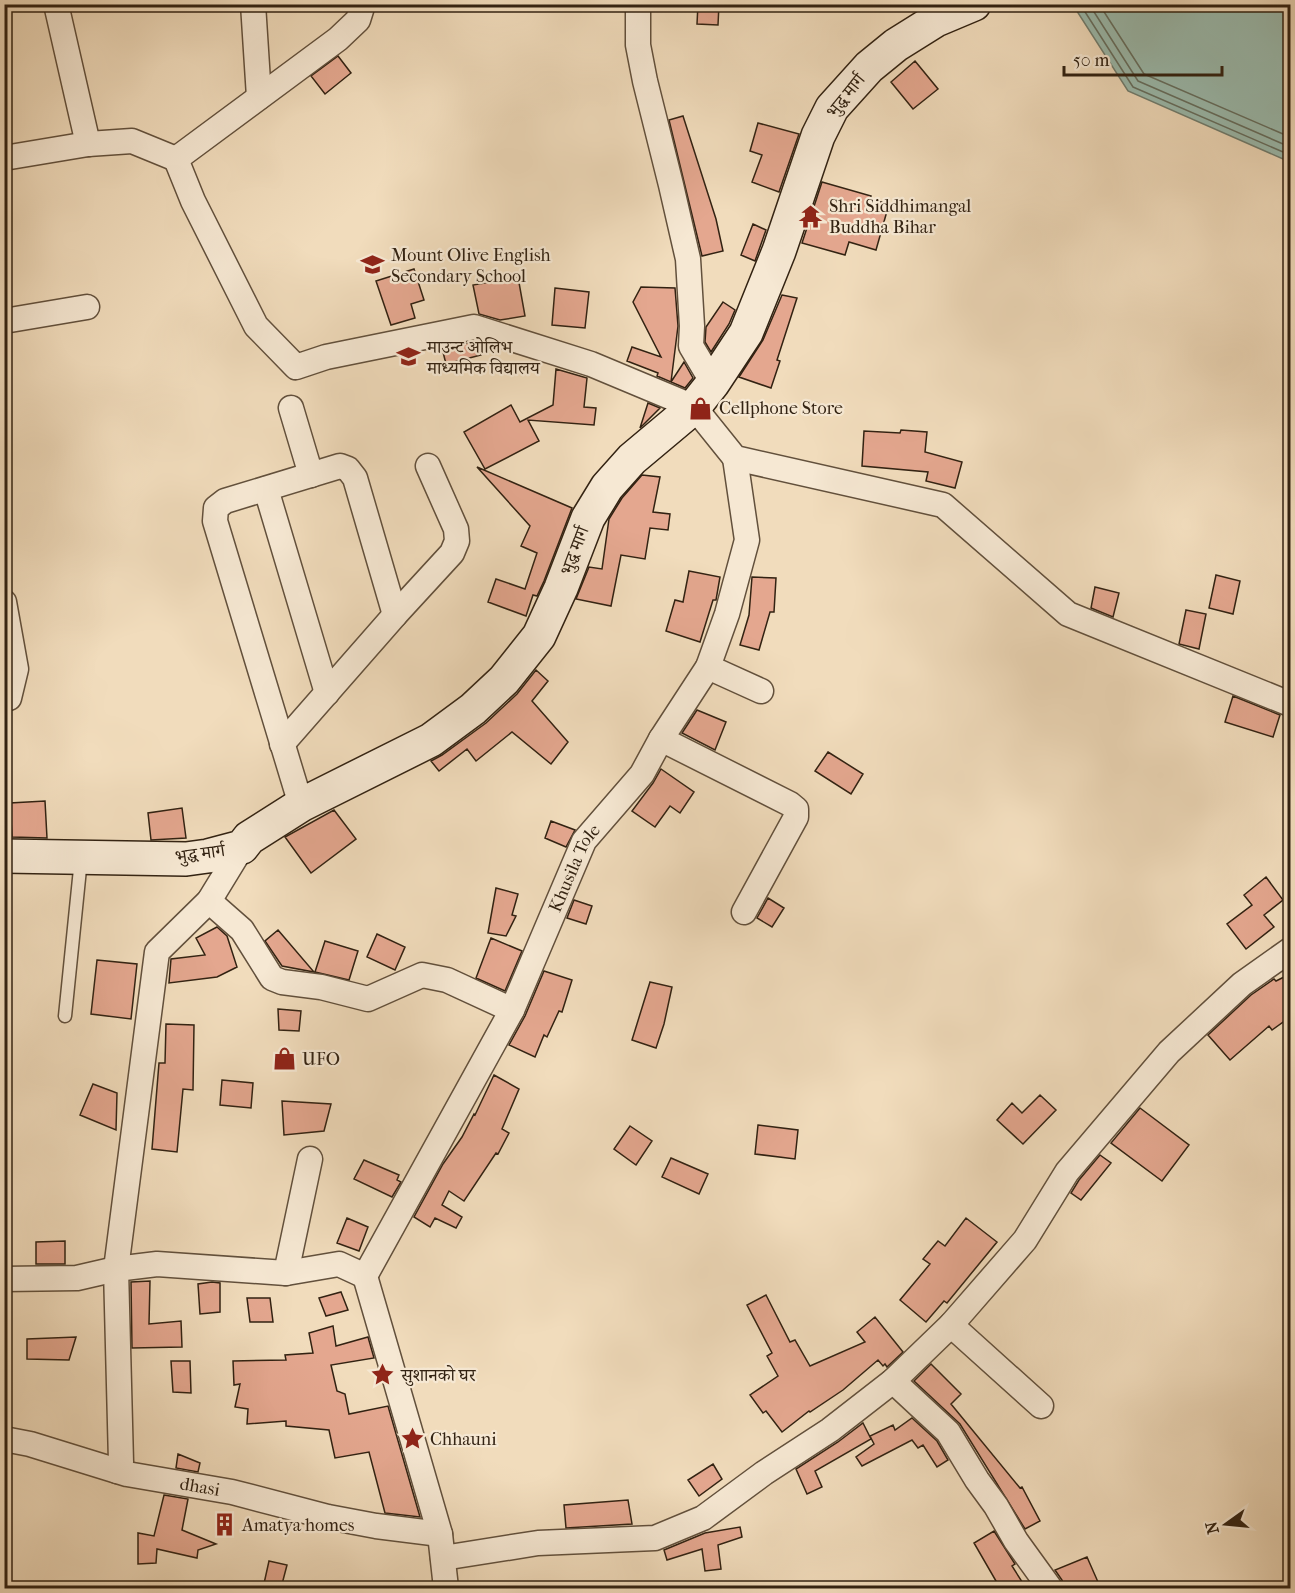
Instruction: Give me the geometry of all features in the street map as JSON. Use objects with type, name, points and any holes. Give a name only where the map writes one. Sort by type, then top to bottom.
[{"type":"street","points":[[56,4],[88,144]]},
{"type":"street","points":[[252,4],[259,97]]},
{"type":"street","points":[[176,159],[338,39],[358,20],[363,4]]},
{"type":"street","points":[[638,4],[638,45],[645,81],[688,259],[691,346],[703,395],[735,458],[943,505],[1068,614],[1290,704]]},
{"type":"street","name":"भुद्ध मार्ग","points":[[4,856],[186,859],[242,847],[249,838],[302,806],[431,740],[473,709],[504,680],[539,636],[561,588],[588,518],[607,487],[632,459],[703,395],[746,333],[779,251],[818,136],[832,108],[869,67],[896,45],[936,20],[974,4]]},
{"type":"street","points":[[4,158],[88,144],[132,141],[176,159],[193,201],[256,326],[296,367],[326,357],[474,327],[591,364],[703,395]]},
{"type":"street","points":[[4,321],[87,307]]},
{"type":"street","points":[[291,408],[311,475]]},
{"type":"street","name":"Khusila Tole","points":[[364,1276],[512,1010],[584,841],[642,774],[708,667],[727,614],[747,540],[735,458]]},
{"type":"street","points":[[302,806],[214,521],[216,508],[225,501],[340,466],[348,469],[355,478],[395,615]]},
{"type":"street","points":[[282,744],[452,553],[457,541],[456,529],[428,466]]},
{"type":"street","points":[[266,489],[327,693]]},
{"type":"street","points":[[4,602],[16,669],[9,698]]},
{"type":"street","points":[[708,667],[761,691]]},
{"type":"street","points":[[662,739],[796,809],[796,817],[744,912]]},
{"type":"street","points":[[117,1471],[121,1462],[116,1269],[157,952],[209,901],[242,847]]},
{"type":"street","points":[[209,901],[242,930],[272,978],[282,982],[321,987],[368,999],[422,975],[447,980],[512,1010]]},
{"type":"street","points":[[443,1558],[538,1543],[655,1538],[703,1518],[764,1473],[830,1430],[893,1381],[951,1325],[1025,1240],[1067,1172],[1169,1052],[1242,984],[1290,950]]},
{"type":"street","points":[[286,1273],[310,1159]]},
{"type":"street","points":[[4,1279],[77,1278],[116,1269],[157,1264],[286,1273],[339,1264],[364,1276],[440,1534],[446,1588]]},
{"type":"street","points":[[951,1325],[1041,1406]]},
{"type":"street","points":[[893,1381],[948,1432],[1016,1541],[1050,1588]]},
{"type":"street","name":"dhasi","points":[[4,1439],[30,1444],[117,1471],[232,1492],[328,1517],[440,1534]]},
{"type":"lane","points":[[65,1016],[81,856]]},
{"type":"water","points":[[1073,5],[1290,5],[1290,162],[1128,91]]},
{"type":"building","points":[[698,4],[719,4],[718,25],[697,24]]},
{"type":"building","points":[[338,56],[351,73],[325,94],[311,76]]},
{"type":"building","points":[[915,61],[938,89],[913,109],[891,82]]},
{"type":"building","points":[[683,116],[716,219],[723,251],[702,256],[669,120]]},
{"type":"building","points":[[758,123],[799,134],[779,192],[752,182],[762,155],[750,151]]},
{"type":"building","points":[[822,182],[871,196],[870,199],[889,204],[876,250],[849,242],[845,255],[802,243]]},
{"type":"building","points":[[753,224],[766,230],[755,261],[741,255]]},
{"type":"building","points":[[414,269],[424,300],[411,304],[415,318],[391,325],[376,281]]},
{"type":"building","points":[[518,277],[525,316],[500,320],[479,314],[473,285]]},
{"type":"building","points":[[641,287],[675,288],[678,326],[671,382],[657,376],[658,373],[627,361],[632,347],[661,357],[633,302]]},
{"type":"building","points":[[555,288],[589,292],[585,328],[552,325]]},
{"type":"building","points":[[782,295],[797,298],[777,360],[780,361],[771,388],[739,377],[763,340]]},
{"type":"building","points":[[723,302],[735,310],[711,352],[705,342],[706,327]]},
{"type":"building","points":[[478,343],[481,355],[446,364],[442,348]]},
{"type":"building","points":[[684,362],[693,378],[685,388],[671,382]]},
{"type":"building","points":[[556,369],[587,378],[584,407],[596,408],[594,425],[528,420],[539,441],[485,469],[464,432],[511,405],[520,422],[553,405]]},
{"type":"building","points":[[648,403],[660,408],[640,428]]},
{"type":"building","points":[[901,430],[927,432],[925,452],[962,462],[955,488],[926,481],[928,472],[862,466],[864,431],[900,433]]},
{"type":"building","points":[[477,467],[572,508],[544,581],[537,596],[533,595],[526,616],[488,602],[496,579],[525,589],[537,553],[521,546],[530,526]]},
{"type":"building","points":[[642,475],[660,477],[653,512],[670,514],[668,530],[650,528],[645,559],[621,555],[611,606],[576,599],[589,567],[602,569],[609,519],[622,498]]},
{"type":"building","points":[[689,571],[720,577],[716,600],[713,600],[700,642],[666,631],[675,600],[683,602]]},
{"type":"building","points":[[1216,575],[1240,581],[1233,614],[1209,608]]},
{"type":"building","points":[[752,577],[776,578],[774,612],[770,612],[759,650],[740,645],[749,615]]},
{"type":"building","points":[[1095,587],[1119,593],[1113,617],[1091,608]]},
{"type":"building","points":[[1186,610],[1206,614],[1199,649],[1179,644]]},
{"type":"building","points":[[536,670],[548,681],[532,701],[568,742],[551,764],[512,732],[476,761],[467,749],[439,771],[431,761],[486,723],[517,694]]},
{"type":"building","points":[[1233,696],[1280,715],[1273,737],[1225,722]]},
{"type":"building","points":[[697,710],[726,722],[715,750],[682,733]]},
{"type":"building","points":[[828,752],[863,774],[851,794],[815,771]]},
{"type":"building","points":[[661,769],[694,792],[680,813],[670,806],[655,827],[632,811]]},
{"type":"building","points":[[45,801],[47,838],[12,837],[10,803]]},
{"type":"building","points":[[182,808],[186,838],[151,840],[148,813]]},
{"type":"building","points":[[334,810],[356,839],[311,873],[285,837]]},
{"type":"building","points":[[551,821],[575,830],[566,847],[545,838]]},
{"type":"building","points":[[1266,877],[1283,900],[1264,915],[1274,927],[1246,949],[1227,924],[1252,905],[1244,895]]},
{"type":"building","points":[[496,888],[518,894],[512,915],[516,916],[506,936],[488,933]]},
{"type":"building","points":[[768,898],[784,908],[772,927],[757,918]]},
{"type":"building","points":[[574,900],[592,906],[586,924],[567,918]]},
{"type":"building","points":[[217,927],[227,936],[237,967],[217,977],[169,983],[171,959],[205,955],[196,938]]},
{"type":"building","points":[[278,930],[314,972],[282,966],[265,941]]},
{"type":"building","points":[[377,934],[405,947],[395,970],[367,957]]},
{"type":"building","points":[[491,938],[522,951],[505,991],[476,978]]},
{"type":"building","points":[[325,941],[358,951],[349,980],[315,972]]},
{"type":"building","points":[[97,960],[137,964],[131,1019],[91,1014]]},
{"type":"building","points":[[544,971],[572,980],[562,1012],[559,1011],[547,1037],[544,1035],[535,1057],[509,1045],[525,1016]]},
{"type":"building","points":[[1290,974],[1290,1017],[1272,1030],[1269,1026],[1230,1060],[1208,1035],[1251,995],[1274,979],[1276,981]]},
{"type":"building","points":[[650,982],[672,987],[656,1048],[632,1040]]},
{"type":"building","points":[[278,1009],[301,1011],[299,1031],[279,1030]]},
{"type":"building","points":[[166,1024],[194,1025],[193,1090],[183,1089],[177,1152],[152,1149],[159,1063],[165,1063]]},
{"type":"building","points":[[494,1075],[519,1089],[502,1129],[509,1133],[498,1154],[496,1153],[464,1201],[449,1191],[442,1205],[462,1217],[456,1228],[435,1218],[430,1227],[414,1217],[443,1164],[475,1115]]},
{"type":"building","points":[[222,1080],[253,1083],[251,1108],[220,1105]]},
{"type":"building","points":[[93,1084],[117,1093],[116,1130],[80,1115]]},
{"type":"building","points":[[1040,1095],[1056,1110],[1023,1144],[997,1120],[1012,1103],[1022,1113]]},
{"type":"building","points":[[282,1101],[331,1104],[324,1131],[284,1135]]},
{"type":"building","points":[[1140,1108],[1189,1145],[1162,1181],[1111,1143]]},
{"type":"building","points":[[758,1125],[798,1130],[795,1159],[755,1154]]},
{"type":"building","points":[[630,1126],[652,1141],[636,1165],[614,1149]]},
{"type":"building","points":[[1100,1155],[1111,1163],[1081,1200],[1071,1193]]},
{"type":"building","points":[[671,1158],[708,1174],[699,1194],[662,1177]]},
{"type":"building","points":[[364,1160],[399,1175],[397,1180],[401,1182],[392,1197],[354,1179]]},
{"type":"building","points":[[347,1218],[368,1227],[359,1251],[337,1243]]},
{"type":"building","points":[[966,1218],[997,1242],[947,1303],[944,1301],[926,1322],[900,1300],[930,1264],[923,1259],[938,1241],[945,1246]]},
{"type":"building","points":[[65,1241],[65,1264],[36,1264],[36,1242]]},
{"type":"building","points":[[150,1281],[149,1324],[181,1321],[182,1347],[132,1348],[131,1282]]},
{"type":"building","points":[[220,1283],[220,1312],[200,1314],[198,1284]]},
{"type":"building","points":[[341,1292],[348,1310],[326,1316],[319,1298]]},
{"type":"building","points":[[766,1295],[790,1342],[795,1340],[810,1366],[865,1342],[857,1332],[875,1317],[903,1352],[887,1367],[878,1360],[843,1390],[809,1411],[782,1432],[766,1411],[763,1413],[750,1395],[778,1376],[767,1356],[772,1353],[747,1305]]},
{"type":"building","points":[[247,1298],[270,1298],[273,1322],[250,1322]]},
{"type":"building","points":[[333,1326],[336,1346],[368,1337],[374,1358],[331,1365],[337,1391],[345,1394],[349,1414],[388,1406],[420,1517],[385,1513],[369,1452],[335,1458],[329,1430],[286,1426],[286,1421],[247,1424],[248,1409],[235,1407],[240,1384],[234,1385],[233,1361],[286,1360],[285,1355],[313,1353],[309,1333]]},
{"type":"building","points":[[76,1337],[69,1360],[27,1359],[27,1339]]},
{"type":"building","points":[[171,1361],[190,1361],[191,1393],[173,1392]]},
{"type":"building","points":[[931,1364],[961,1394],[951,1404],[1020,1488],[1022,1487],[1040,1521],[1025,1529],[960,1424],[914,1381]]},
{"type":"building","points":[[912,1418],[937,1441],[948,1460],[937,1467],[923,1445],[918,1448],[912,1440],[862,1466],[856,1457],[874,1444],[870,1436],[893,1425],[895,1430]]},
{"type":"building","points":[[863,1423],[871,1439],[815,1471],[822,1487],[807,1494],[796,1469]]},
{"type":"building","points":[[178,1454],[200,1463],[198,1472],[176,1468]]},
{"type":"building","points":[[713,1464],[722,1479],[699,1496],[688,1480]]},
{"type":"building","points":[[164,1495],[188,1499],[182,1530],[216,1544],[198,1550],[197,1558],[157,1549],[156,1563],[138,1564],[138,1533],[154,1536]]},
{"type":"building","points":[[628,1500],[632,1524],[566,1528],[564,1505]]},
{"type":"building","points":[[740,1527],[742,1537],[718,1545],[721,1569],[705,1571],[702,1549],[667,1560],[664,1550],[705,1533]]},
{"type":"building","points":[[994,1531],[1015,1564],[1012,1566],[1026,1588],[1000,1588],[974,1543]]},
{"type":"building","points":[[1087,1557],[1098,1582],[1084,1588],[1064,1588],[1055,1570]]},
{"type":"building","points":[[269,1561],[287,1565],[281,1588],[263,1588]]},
{"type":"place","name":"Shri Siddhimangal Buddha Bihar","points":[[811,216]]},
{"type":"place","name":"Mount Olive English Secondary School","points":[[373,265]]},
{"type":"place","name":"माउन्ट ओलिभ माध्यमिक विद्यालय","points":[[409,357]]},
{"type":"place","name":"Cellphone Store","points":[[701,408]]},
{"type":"place","name":"UFO","points":[[284,1059]]},
{"type":"place","name":"सुशानको घर","points":[[383,1375]]},
{"type":"place","name":"Chhauni","points":[[412,1439]]},
{"type":"place","name":"Amatya homes","points":[[224,1525]]}]
